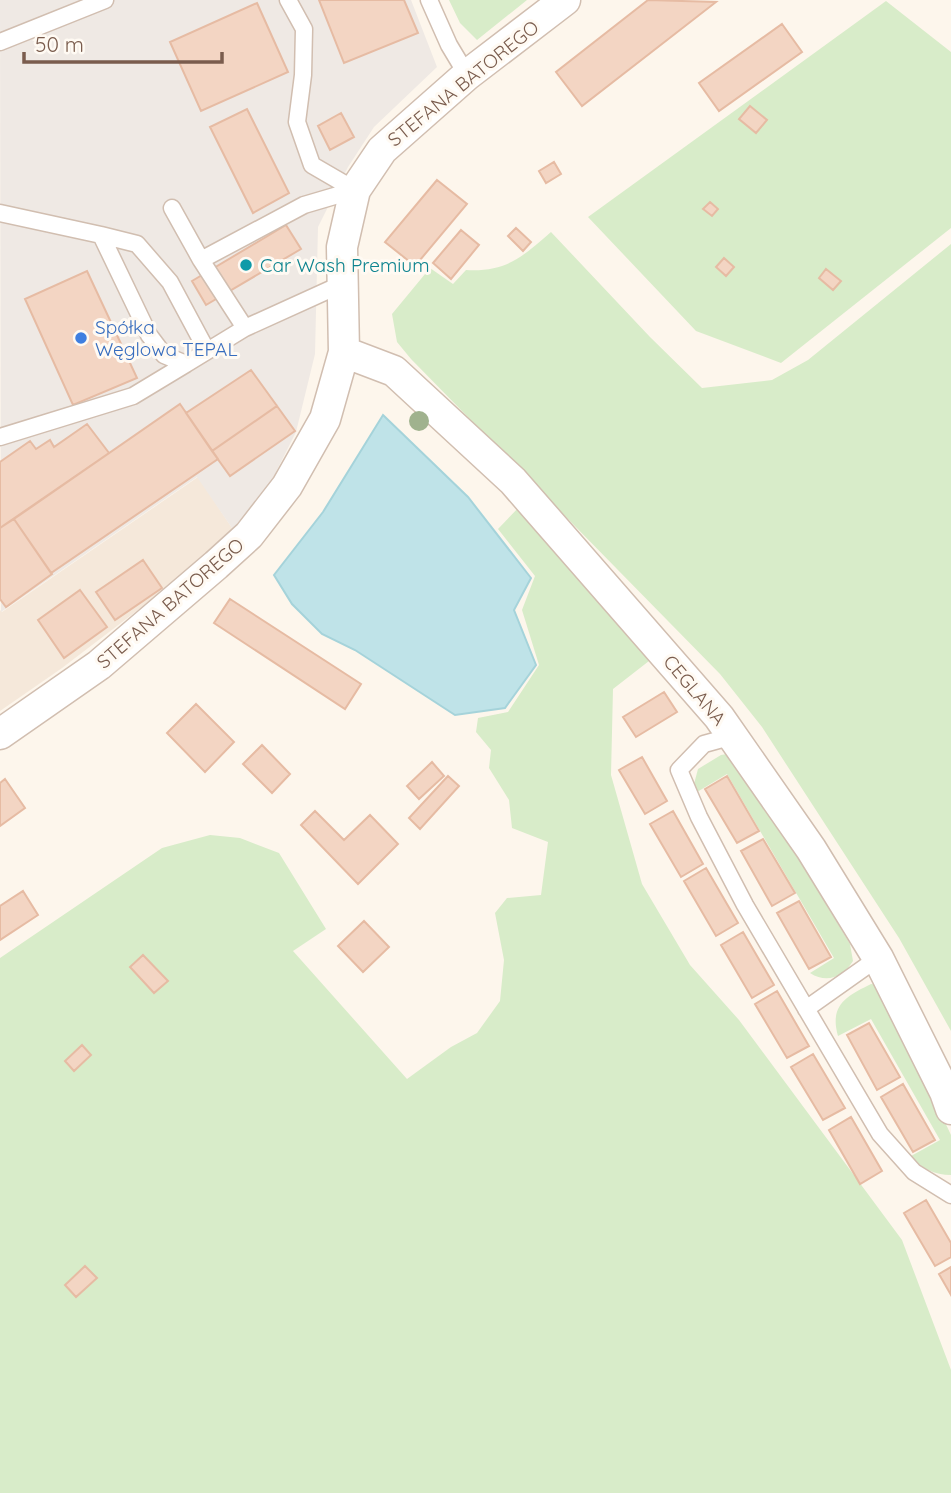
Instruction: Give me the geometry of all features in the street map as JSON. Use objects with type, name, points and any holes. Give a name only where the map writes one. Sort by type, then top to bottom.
[{"type":"street","name":"STEFANA BATOREGO","points":[[0,734],[99,665],[249,535],[287,486],[324,419],[344,352],[342,247],[355,190],[382,150],[467,75],[565,0]]},
{"type":"street","name":"CEGLANA","points":[[344,352],[394,370],[513,481],[719,717],[811,849],[878,958],[951,1109]]},
{"type":"lane","points":[[0,42],[105,0]]},
{"type":"lane","points":[[288,0],[304,29],[303,75],[296,122],[312,165],[355,190]]},
{"type":"lane","points":[[429,0],[449,45],[467,75]]},
{"type":"lane","points":[[201,260],[304,205],[355,190]]},
{"type":"lane","points":[[172,208],[201,260],[245,328]]},
{"type":"lane","points":[[0,213],[137,244],[170,282],[207,351]]},
{"type":"lane","points":[[101,235],[149,335],[164,355],[186,364]]},
{"type":"lane","points":[[0,437],[134,396],[245,328],[342,284]]},
{"type":"lane","points":[[733,736],[704,744],[679,771],[699,817],[745,905],[880,1134],[914,1172],[951,1195]]},
{"type":"lane","points":[[806,1009],[878,958]]},
{"type":"shaded area","points":[[0,0],[411,0],[437,67],[374,127],[348,167],[318,227],[315,354],[296,432],[269,486],[234,531],[197,477],[1,612]]},
{"type":"shaded area","points":[[198,477],[234,531],[181,577],[62,668],[0,711],[0,610],[2,612]]},
{"type":"green space","points":[[449,0],[527,0],[477,40],[460,23]]},
{"type":"green space","points":[[886,1],[951,52],[951,228],[781,363],[696,331],[588,217]]},
{"type":"green space","points":[[551,232],[702,388],[772,380],[808,360],[951,244],[951,1031],[899,938],[762,727],[720,674],[397,342],[392,314],[430,268],[453,284],[466,270],[492,268],[513,261]]},
{"type":"green space","points":[[521,505],[649,661],[613,689],[611,775],[642,884],[690,965],[739,1020],[902,1240],[951,1370],[951,1493],[0,1493],[0,958],[162,848],[210,835],[240,838],[279,853],[326,929],[293,951],[407,1079],[451,1047],[477,1033],[500,1001],[504,960],[495,913],[507,898],[541,895],[548,842],[512,828],[509,800],[489,768],[491,750],[476,732],[478,718],[508,712],[539,665],[522,610],[535,576],[498,529]]},
{"type":"green space","points":[[727,754],[731,755],[764,801],[850,944],[853,961],[839,975],[822,978],[810,973],[834,958],[727,774],[697,792],[694,784],[698,769]]},
{"type":"green space","points":[[871,984],[880,985],[951,1135],[951,1175],[928,1170],[911,1156],[940,1140],[871,1019],[838,1036],[838,1009],[854,993]]},
{"type":"water","points":[[383,415],[468,497],[531,578],[514,610],[536,665],[505,708],[455,715],[355,650],[322,634],[292,604],[274,575],[323,512]]},
{"type":"building","points":[[319,0],[404,0],[418,33],[344,63]]},
{"type":"building","points":[[648,0],[716,2],[582,106],[556,72]]},
{"type":"building","points":[[257,3],[288,72],[201,111],[170,42]]},
{"type":"building","points":[[782,24],[802,52],[719,111],[699,83]]},
{"type":"building","points":[[750,106],[767,120],[756,133],[739,119]]},
{"type":"building","points":[[247,109],[289,193],[253,213],[210,127]]},
{"type":"building","points":[[341,113],[354,137],[330,150],[318,126]]},
{"type":"building","points":[[554,162],[561,174],[546,183],[539,171]]},
{"type":"building","points":[[437,180],[467,204],[415,266],[385,242]]},
{"type":"building","points":[[710,202],[718,209],[712,216],[703,209]]},
{"type":"building","name":"Car Wash Premium","points":[[286,225],[301,249],[206,305],[192,281]]},
{"type":"building","points":[[516,228],[531,242],[523,251],[508,236]]},
{"type":"building","points":[[461,230],[479,245],[451,279],[433,263]]},
{"type":"building","points":[[724,258],[734,267],[726,276],[716,267]]},
{"type":"building","points":[[826,269],[841,281],[833,290],[819,278]]},
{"type":"building","name":"Spółka Węglowa TEPAL","points":[[87,271],[137,378],[73,405],[25,299]]},
{"type":"building","points":[[251,370],[277,406],[212,451],[186,413]]},
{"type":"building","points":[[180,404],[218,459],[51,573],[14,519]]},
{"type":"building","points":[[277,406],[295,431],[230,476],[212,451]]},
{"type":"building","points":[[87,424],[109,453],[0,528],[0,462],[30,441],[36,449],[50,440],[54,447]]},
{"type":"building","points":[[14,519],[52,574],[6,607],[0,599],[0,528]]},
{"type":"building","points":[[143,560],[162,588],[115,620],[96,592]]},
{"type":"building","points":[[80,590],[107,627],[64,658],[38,620]]},
{"type":"building","points":[[230,599],[361,684],[345,709],[214,623]]},
{"type":"building","points":[[664,692],[677,712],[636,737],[623,717]]},
{"type":"building","points":[[196,704],[234,742],[205,772],[167,733]]},
{"type":"building","points":[[262,745],[290,774],[272,793],[243,764]]},
{"type":"building","points":[[642,757],[667,801],[645,814],[619,770]]},
{"type":"building","points":[[432,762],[444,776],[419,799],[407,786]]},
{"type":"building","points":[[448,776],[459,786],[420,829],[409,818]]},
{"type":"building","points":[[727,776],[759,831],[737,843],[705,789]]},
{"type":"building","points":[[5,779],[25,808],[0,826],[0,783]]},
{"type":"building","points":[[315,811],[344,840],[370,815],[398,844],[358,884],[301,825]]},
{"type":"building","points":[[673,811],[703,864],[681,877],[650,824]]},
{"type":"building","points":[[763,839],[795,893],[772,906],[741,851]]},
{"type":"building","points":[[706,868],[738,923],[716,936],[684,881]]},
{"type":"building","points":[[23,891],[38,915],[0,940],[0,906]]},
{"type":"building","points":[[799,901],[831,957],[809,969],[777,913]]},
{"type":"building","points":[[364,921],[389,947],[363,972],[338,946]]},
{"type":"building","points":[[743,932],[774,985],[752,998],[721,945]]},
{"type":"building","points":[[143,955],[168,981],[154,993],[130,967]]},
{"type":"building","points":[[777,991],[809,1046],[787,1058],[755,1004]]},
{"type":"building","points":[[869,1023],[900,1077],[877,1090],[847,1035]]},
{"type":"building","points":[[82,1045],[91,1055],[74,1071],[65,1061]]},
{"type":"building","points":[[813,1054],[845,1108],[823,1120],[791,1067]]},
{"type":"building","points":[[903,1084],[935,1140],[913,1152],[881,1097]]},
{"type":"building","points":[[851,1117],[882,1171],[860,1184],[829,1130]]},
{"type":"building","points":[[926,1200],[951,1243],[951,1257],[935,1266],[904,1213]]},
{"type":"building","points":[[85,1266],[97,1278],[76,1297],[65,1285]]},
{"type":"building","points":[[951,1267],[951,1295],[939,1274]]},
{"type":"place","name":"Car Wash Premium","points":[[246,265]]},
{"type":"place","name":"Spółka Węglowa TEPAL","points":[[81,338]]}]
